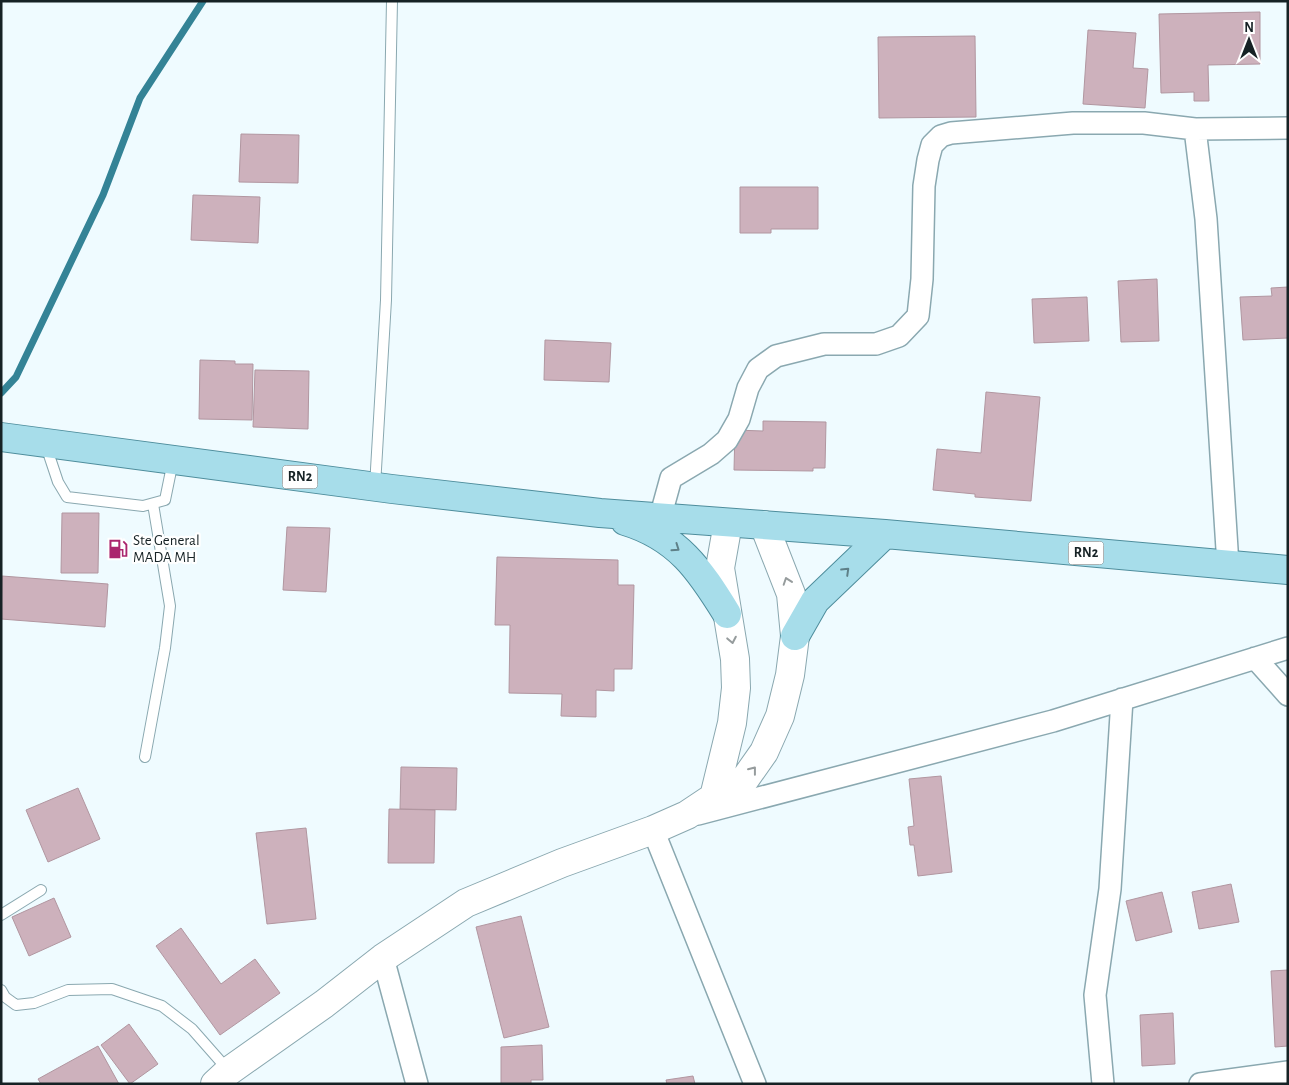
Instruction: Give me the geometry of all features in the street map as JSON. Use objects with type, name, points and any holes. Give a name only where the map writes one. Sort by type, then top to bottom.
[{"type":"main road","name":"RN2","points":[[1,436],[173,461],[375,487],[600,513],[885,534],[1288,570]]},
{"type":"main road","points":[[600,513],[636,524],[683,553],[698,568],[727,614]]},
{"type":"main road","points":[[714,797],[736,702],[736,671],[720,568],[728,523]]},
{"type":"main road","points":[[222,1077],[324,1004],[383,958],[466,903],[562,863],[664,826],[714,797],[733,790],[740,785],[757,765],[780,716],[795,636],[794,610],[789,587],[764,525]]},
{"type":"main road","points":[[795,636],[815,601],[885,534]]},
{"type":"street","points":[[660,518],[670,478],[711,454],[727,440],[739,419],[748,388],[758,369],[776,356],[824,344],[876,344],[900,336],[918,316],[922,279],[924,186],[932,145],[941,136],[951,132],[1073,123],[1144,123],[1195,129],[1288,128]]},
{"type":"street","points":[[1195,129],[1206,219],[1228,566]]},
{"type":"street","points":[[755,1084],[664,826],[1053,721],[1288,648]]},
{"type":"street","points":[[1255,658],[1288,695]]},
{"type":"street","points":[[1103,1084],[1095,995],[1110,889],[1122,699]]},
{"type":"street","points":[[383,958],[417,1084]]},
{"type":"street","points":[[1207,1083],[1288,1072]]},
{"type":"lane","points":[[375,487],[386,300],[392,1]]},
{"type":"lane","points":[[45,443],[58,482],[67,497],[143,506],[165,500],[173,461]]},
{"type":"lane","points":[[145,757],[165,648],[170,606],[153,504]]},
{"type":"lane","points":[[1,915],[41,890]]},
{"type":"lane","points":[[1,990],[6,997],[16,1004],[34,1003],[68,990],[112,989],[162,1006],[192,1029],[222,1077]]},
{"type":"building","points":[[1260,12],[1260,64],[1208,65],[1209,101],[1194,101],[1194,92],[1161,93],[1159,14]]},
{"type":"building","points":[[1088,30],[1136,33],[1133,68],[1148,69],[1145,108],[1083,104]]},
{"type":"building","points":[[975,36],[976,117],[879,118],[878,37]]},
{"type":"building","points":[[241,134],[299,135],[298,183],[239,182]]},
{"type":"building","points":[[740,187],[818,187],[818,229],[771,229],[771,233],[740,233]]},
{"type":"building","points":[[193,195],[260,197],[258,243],[191,240]]},
{"type":"building","points":[[1157,279],[1159,341],[1121,342],[1118,281]]},
{"type":"building","points":[[1288,287],[1288,338],[1243,340],[1240,297],[1272,296],[1271,288]]},
{"type":"building","points":[[1087,297],[1089,341],[1034,343],[1032,299]]},
{"type":"building","points":[[545,340],[611,343],[609,382],[544,380]]},
{"type":"building","points":[[200,360],[235,361],[235,364],[253,364],[252,420],[199,419]]},
{"type":"building","points":[[255,370],[309,371],[308,429],[253,427]]},
{"type":"building","points":[[986,392],[1040,397],[1031,501],[975,497],[975,494],[933,490],[937,449],[981,453]]},
{"type":"building","points":[[763,421],[826,422],[825,468],[813,468],[813,471],[734,470],[735,430],[763,431]]},
{"type":"building","points":[[62,513],[99,513],[98,573],[61,573]]},
{"type":"building","points":[[287,527],[330,528],[326,592],[283,590]]},
{"type":"building","points":[[497,557],[618,560],[618,585],[634,585],[632,669],[614,669],[614,691],[596,690],[596,717],[561,716],[562,694],[509,693],[510,625],[495,625]]},
{"type":"building","points":[[2,576],[108,584],[105,627],[1,619]]},
{"type":"building","points":[[401,767],[457,768],[456,810],[400,809]]},
{"type":"building","points":[[941,776],[952,872],[918,876],[914,845],[910,845],[908,827],[914,826],[909,779]]},
{"type":"building","points":[[78,788],[100,839],[48,862],[26,810]]},
{"type":"building","points":[[389,809],[435,810],[434,863],[388,863]]},
{"type":"building","points":[[306,828],[316,919],[267,924],[256,833]]},
{"type":"building","points":[[1231,884],[1239,922],[1199,929],[1192,892]]},
{"type":"building","points":[[1162,892],[1172,932],[1136,941],[1126,901]]},
{"type":"building","points":[[54,898],[71,937],[29,956],[12,917]]},
{"type":"building","points":[[521,916],[549,1027],[504,1038],[476,927]]},
{"type":"building","points":[[181,928],[221,984],[255,959],[280,993],[220,1035],[156,946]]},
{"type":"building","points":[[1288,970],[1288,1046],[1275,1047],[1271,971]]},
{"type":"building","points":[[1173,1013],[1175,1064],[1142,1066],[1140,1015]]},
{"type":"building","points":[[129,1024],[158,1064],[130,1084],[101,1045]]},
{"type":"building","points":[[542,1045],[543,1080],[531,1080],[531,1084],[501,1084],[501,1047]]},
{"type":"building","points":[[98,1046],[119,1084],[41,1084],[38,1079]]},
{"type":"building","points":[[693,1076],[695,1084],[667,1084],[666,1080]]},
{"type":"waterway","points":[[1,393],[16,377],[103,195],[140,98],[203,1]]},
{"type":"place","name":"Ste General MADA MH","points":[[118,549]]}]
